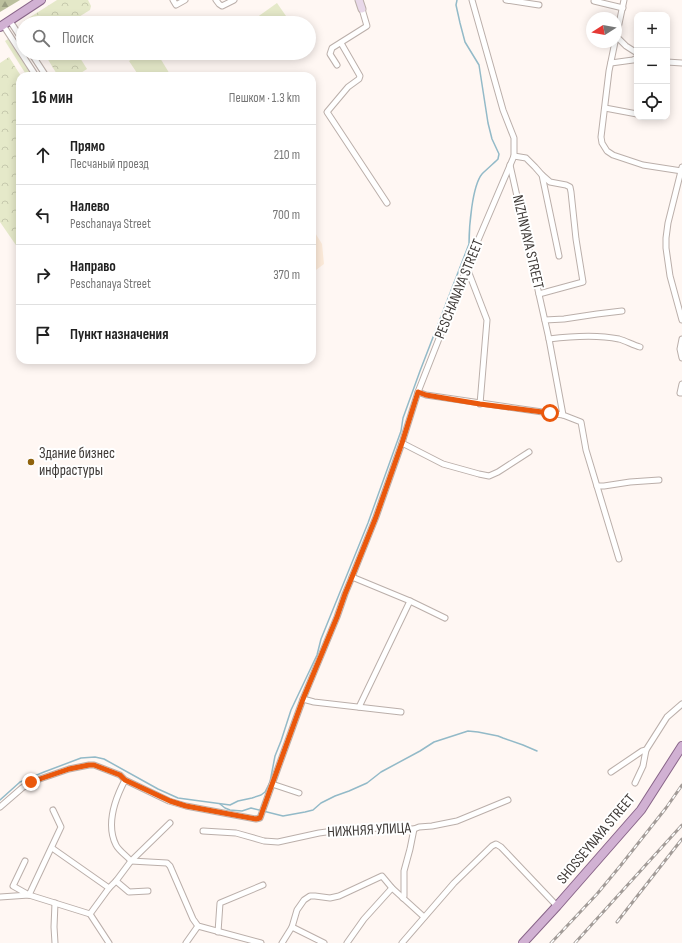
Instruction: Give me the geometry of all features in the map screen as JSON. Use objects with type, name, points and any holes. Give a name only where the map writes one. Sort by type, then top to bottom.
[{"type":"main road","points":[[16,16],[41,0]]},
{"type":"main road","points":[[4,24],[16,16]]},
{"type":"main road","name":"SHOSSEYNAYA STREET","points":[[523,943],[641,810],[682,746]]},
{"type":"street","points":[[173,0],[176,5],[185,0]]},
{"type":"street","points":[[216,0],[222,6],[234,0]]},
{"type":"street","points":[[337,65],[330,54],[332,48],[367,26],[359,0]]},
{"type":"street","name":"PESCHANAYA STREET","points":[[0,807],[31,782],[69,769],[94,765],[120,775],[125,780],[170,801],[186,806],[256,819],[260,818],[303,699],[376,517],[418,392],[467,268],[514,156],[514,138],[503,110],[472,0]]},
{"type":"street","points":[[506,0],[539,5]]},
{"type":"street","points":[[622,12],[624,0]]},
{"type":"street","points":[[594,1],[623,8]]},
{"type":"street","points":[[4,24],[16,35]]},
{"type":"street","points":[[4,24],[16,44]]},
{"type":"street","points":[[622,42],[634,51]]},
{"type":"street","points":[[341,43],[360,76],[359,79],[348,87],[327,112],[387,203]]},
{"type":"street","points":[[614,48],[609,70],[601,137],[602,144],[607,151],[613,155],[643,165],[682,170],[668,223],[666,238],[670,276],[682,320]]},
{"type":"street","points":[[26,60],[34,72]]},
{"type":"street","points":[[36,60],[43,72]]},
{"type":"street","points":[[611,63],[634,60]]},
{"type":"street","points":[[670,62],[682,63]]},
{"type":"street","points":[[605,108],[634,113]]},
{"type":"street","points":[[514,156],[526,158],[550,182],[566,185],[570,188],[583,282],[540,294]]},
{"type":"street","name":"NIZHNYAYA STREET","points":[[510,165],[540,294],[563,415]]},
{"type":"street","points":[[542,175],[559,256]]},
{"type":"street","points":[[467,268],[487,320],[480,404]]},
{"type":"street","points":[[545,320],[564,319],[622,311]]},
{"type":"street","points":[[549,339],[574,336],[603,337],[619,340],[640,347]]},
{"type":"street","points":[[682,339],[680,349],[682,358]]},
{"type":"street","points":[[682,384],[680,393],[682,393]]},
{"type":"street","points":[[418,392],[426,395],[480,404],[563,415],[581,422],[586,450],[619,559]]},
{"type":"street","points":[[402,443],[443,464],[489,476],[498,472],[529,452]]},
{"type":"street","points":[[597,486],[659,480]]},
{"type":"street","points":[[352,577],[410,601],[445,618]]},
{"type":"street","points":[[359,708],[410,601]]},
{"type":"street","points":[[303,699],[314,702],[359,708],[401,712]]},
{"type":"street","name":"SHOSSEYNAYA STREET","points":[[635,783],[643,766],[646,750],[667,717],[682,704]]},
{"type":"street","name":"SHOSSEYNAYA STREET","points":[[611,772],[642,751],[646,750]]},
{"type":"street","points":[[125,780],[117,795],[111,824],[116,847],[131,861],[167,863],[170,866],[193,920],[198,926],[261,943]]},
{"type":"street","points":[[272,784],[299,793]]},
{"type":"street","name":"НИЖНЯЯ УЛИЦА","points":[[203,831],[236,833],[264,841],[278,842],[319,832],[361,828],[414,829],[456,821],[508,800]]},
{"type":"street","points":[[29,894],[61,827],[53,810]]},
{"type":"street","points":[[90,914],[131,861],[170,823]]},
{"type":"street","points":[[403,898],[404,871],[414,829]]},
{"type":"street","points":[[402,943],[454,883],[492,846],[496,844],[501,846],[557,906]]},
{"type":"street","points":[[52,848],[109,888]]},
{"type":"street","points":[[25,861],[13,886],[29,894],[90,914],[109,943]]},
{"type":"street","points":[[282,943],[292,927],[297,910],[304,900],[310,896],[330,898],[339,896],[382,876],[392,888],[424,917]]},
{"type":"street","points":[[116,881],[129,892],[148,891]]},
{"type":"street","points":[[218,932],[220,903],[263,884]]},
{"type":"street","points":[[347,943],[364,919],[392,888]]},
{"type":"street","points":[[0,897],[29,894]]},
{"type":"street","points":[[55,903],[55,943]]},
{"type":"street","points":[[186,943],[198,926]]},
{"type":"street","points":[[292,927],[324,943]]},
{"type":"shaded area","points":[[316,234],[322,244],[324,264],[316,270]]},
{"type":"green space","points":[[0,0],[20,0],[0,12]]},
{"type":"green space","points":[[57,0],[88,0],[91,6],[90,10],[80,16],[32,16]]},
{"type":"green space","points":[[277,3],[286,16],[259,16]]},
{"type":"green space","points":[[8,39],[16,51],[16,58],[5,41]]},
{"type":"green space","points":[[9,57],[18,72],[16,72],[16,245],[0,222],[0,63]]},
{"type":"green space","points":[[17,60],[22,60],[29,72],[24,72]]},
{"type":"green space","points":[[48,60],[81,60],[87,69],[82,72],[56,72]]},
{"type":"green space","points":[[161,60],[169,72],[136,72],[129,61]]},
{"type":"waterway","points":[[0,800],[20,782],[81,758],[95,757],[104,759],[158,789],[178,798],[230,805],[238,801],[261,795],[265,792],[270,782],[275,756],[291,710],[317,655],[321,639],[368,523],[401,431],[403,418],[420,371],[469,244],[473,197],[476,188],[482,174],[498,159],[499,154],[492,139],[488,123],[479,65],[465,42],[456,5],[457,0]]},
{"type":"waterway","points":[[220,804],[230,810],[242,811],[251,808],[283,816],[313,810],[321,803],[367,783],[381,772],[434,742],[468,731],[498,736],[537,751]]},
{"type":"railway","points":[[551,943],[597,894],[666,808],[682,785]]},
{"type":"railway","points":[[575,943],[682,825]]},
{"type":"railway","points":[[617,922],[682,839]]},
{"type":"place","name":"Здание бизнес инфрастуры","points":[[31,462]]},
{"type":"route","points":[[31,782],[69,769],[94,765],[120,775],[125,780],[170,801],[186,806],[256,819],[260,818],[303,699],[376,517],[418,392],[426,395],[480,404],[550,413]]}]
